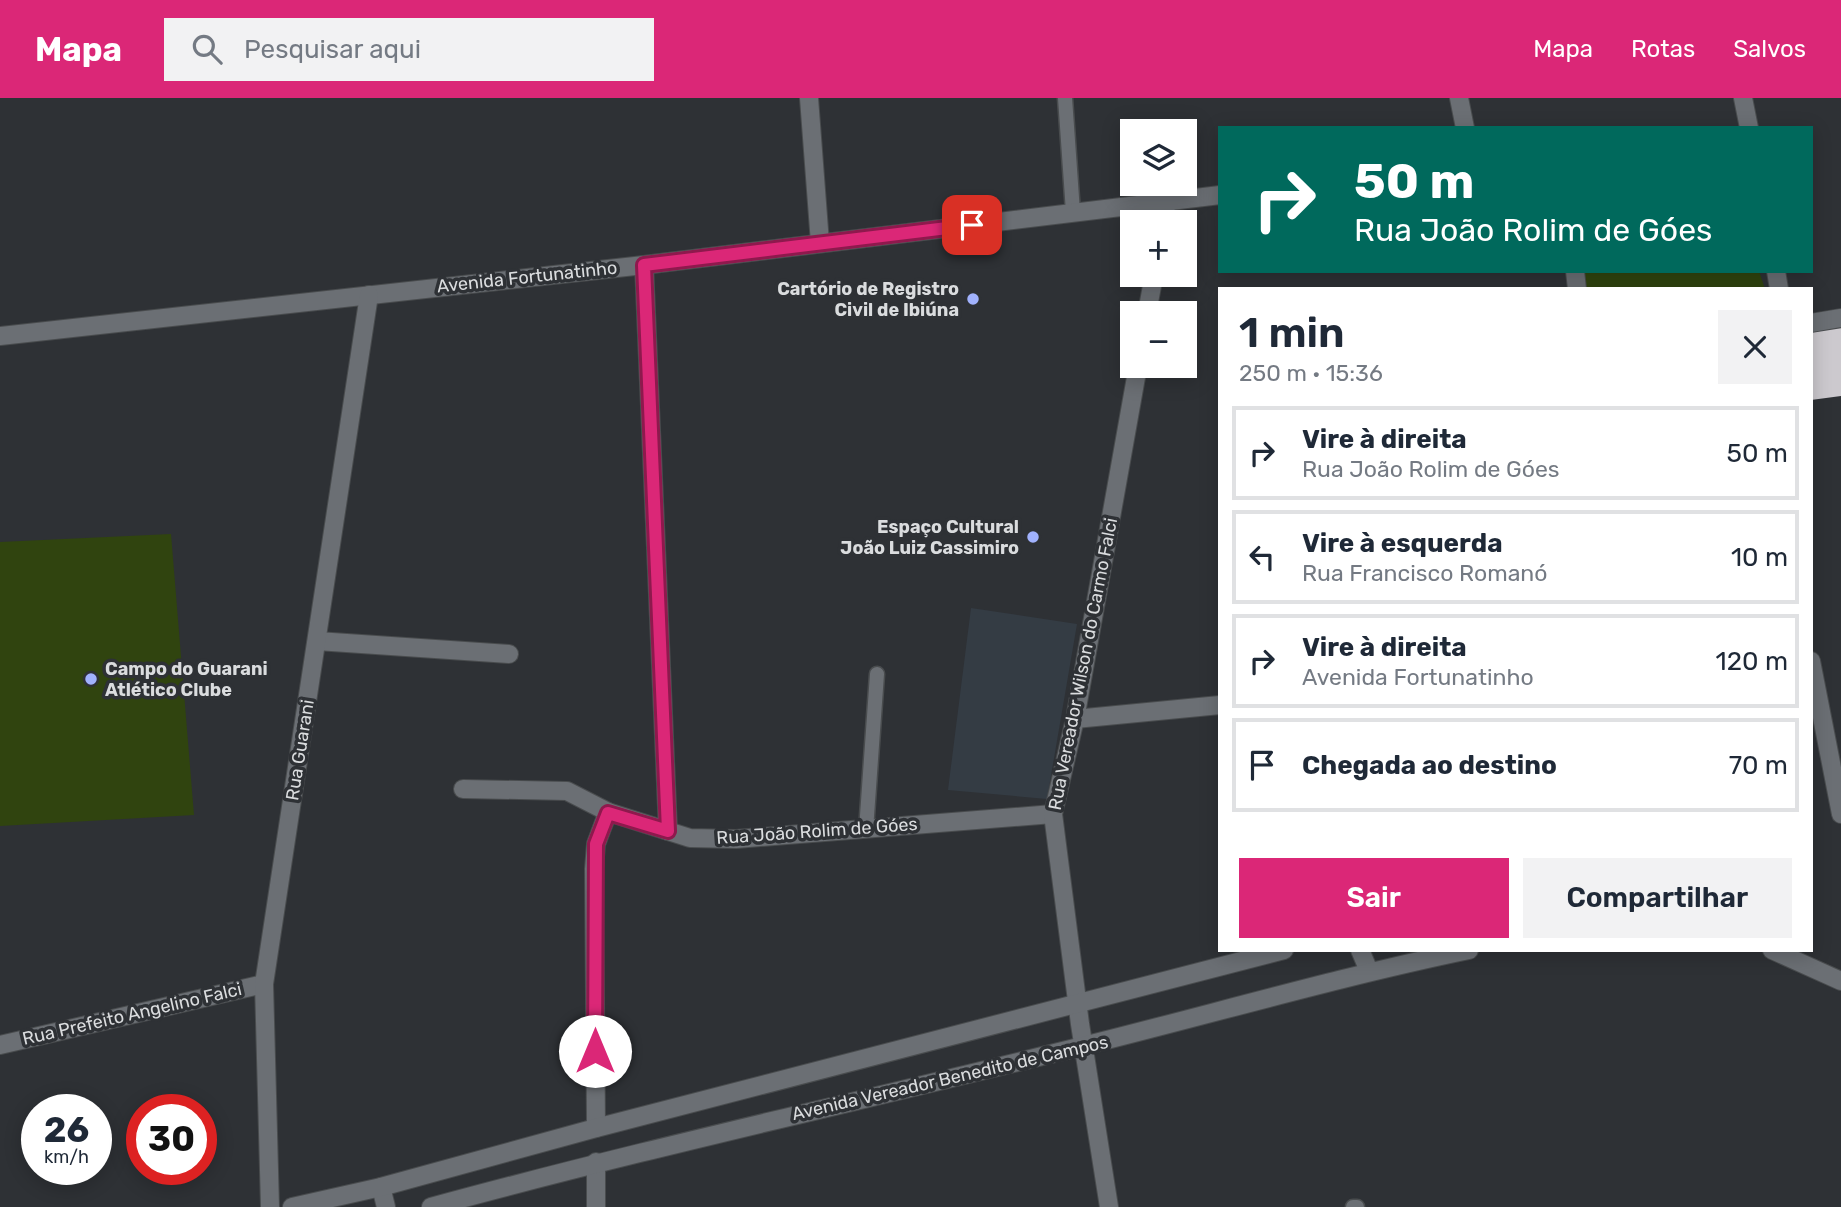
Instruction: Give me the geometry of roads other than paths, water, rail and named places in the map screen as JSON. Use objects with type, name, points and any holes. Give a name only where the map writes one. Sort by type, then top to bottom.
[{"type":"street","points":[[808,98],[820,243]]},
{"type":"street","points":[[1459,98],[1465,126]]},
{"type":"street","points":[[1747,99],[1749,126]]},
{"type":"street","name":"Avenida Fortunatinho","points":[[0,335],[644,265],[1218,195]]},
{"type":"street","points":[[1165,210],[1167,201]]},
{"type":"street","points":[[644,265],[668,831]]},
{"type":"street","name":"Rua Guarani","points":[[270,1207],[264,984],[369,295]]},
{"type":"street","points":[[1813,323],[1841,318]]},
{"type":"street","name":"Rua Vereador Wilson do Carmo Falci","points":[[1109,1207],[1077,1005],[1053,814],[1075,719],[1136,378]]},
{"type":"street","points":[[317,641],[509,654]]},
{"type":"street","points":[[1813,671],[1841,814]]},
{"type":"street","points":[[1075,719],[1218,705]]},
{"type":"street","name":"Rua João Rolim de Góes","points":[[463,789],[567,792],[608,813],[690,838],[736,839],[1053,814]]},
{"type":"street","points":[[596,1128],[594,869],[596,844],[608,813]]},
{"type":"street","name":"Avenida Vereador Benedito de Campos","points":[[292,1207],[381,1187],[596,1128],[1276,952]]},
{"type":"street","points":[[1361,952],[1369,971]]},
{"type":"street","name":"Avenida Vereador Benedito de Campos","points":[[431,1207],[596,1162],[1084,1046],[1369,971],[1459,952]]},
{"type":"street","points":[[1776,952],[1841,981]]},
{"type":"street","name":"Rua Prefeito Angelino Falci","points":[[0,1045],[264,984]]},
{"type":"street","points":[[596,1162],[596,1207]]},
{"type":"street","points":[[381,1187],[386,1207]]},
{"type":"lane","points":[[1065,98],[1073,212]]},
{"type":"lane","points":[[866,830],[877,674]]},
{"type":"place","name":"Cartório de Registro Civil de Ibiúna","points":[[973,299]]},
{"type":"place","name":"Espaço Cultural João Luiz Cassimiro","points":[[1033,537]]},
{"type":"place","name":"Campo do Guarani Atlético Clube","points":[[91,679]]}]
